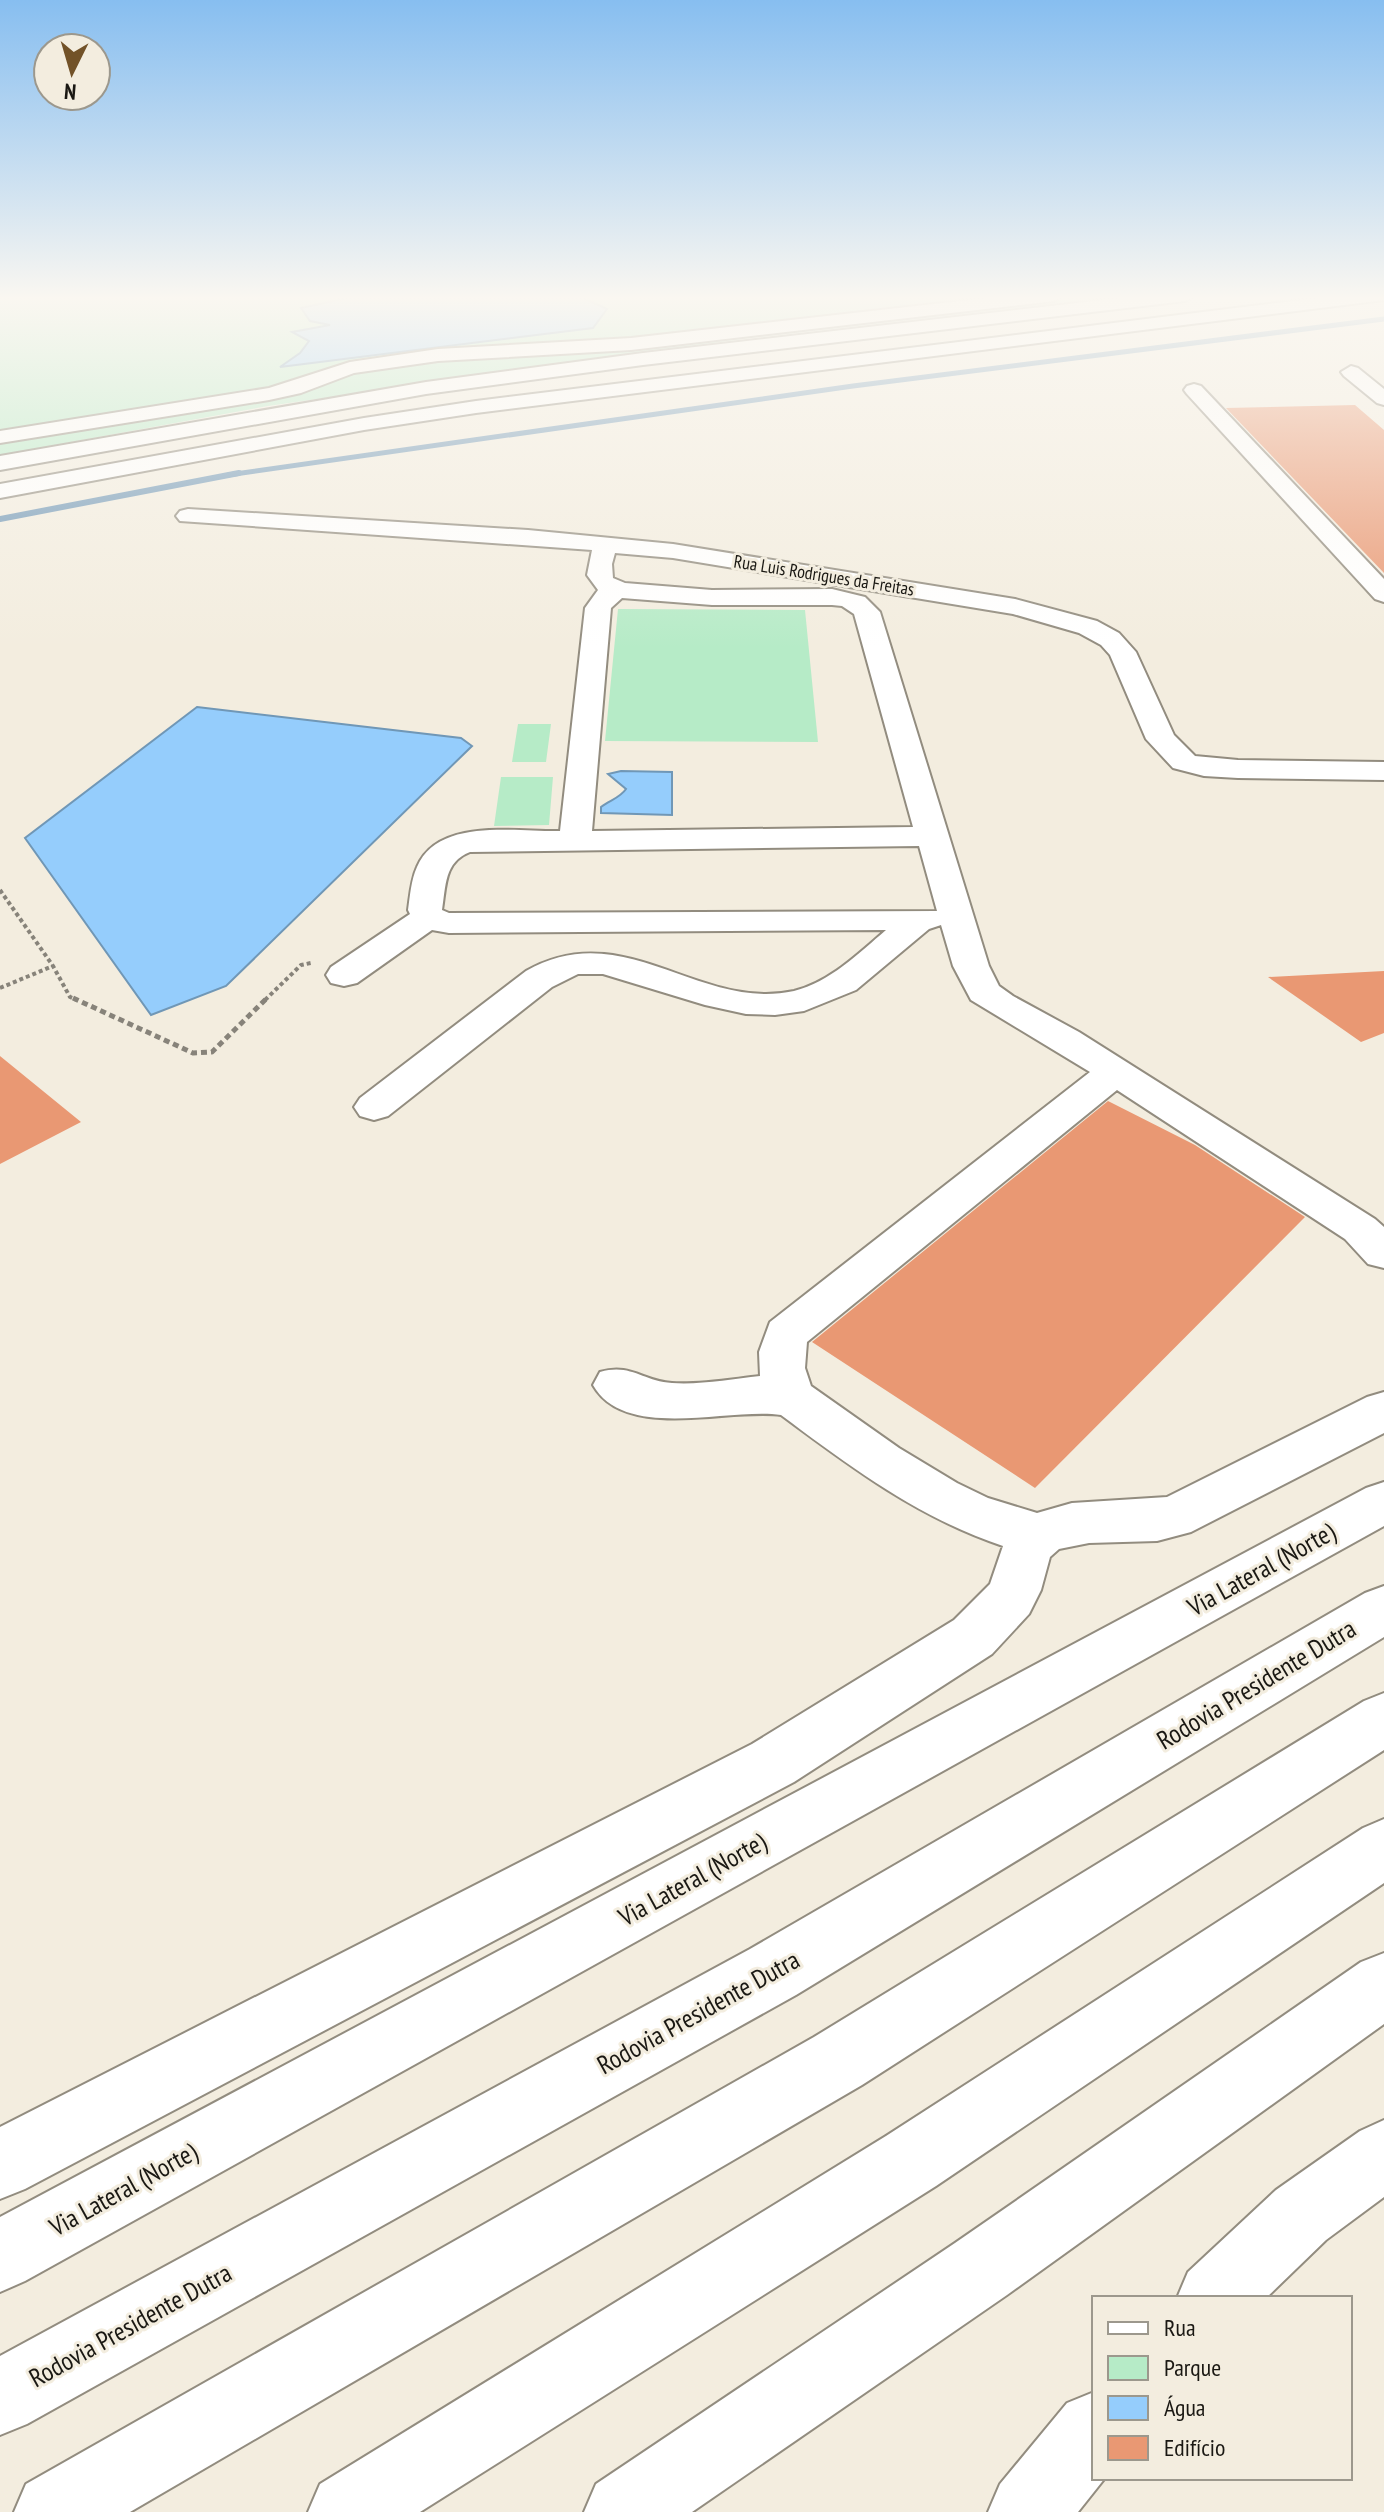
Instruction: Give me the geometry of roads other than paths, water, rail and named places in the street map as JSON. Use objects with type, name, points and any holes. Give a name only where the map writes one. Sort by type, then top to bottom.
[{"type":"main road","points":[[0,437],[149,413]]},
{"type":"main road","points":[[0,463],[272,413]]},
{"type":"main road","points":[[0,491],[435,413]]},
{"type":"main road","points":[[1216,413],[1384,594]]},
{"type":"main road","name":"Rua Luis Rodrigues da Freitas","points":[[188,516],[607,544],[704,556],[1002,605],[1058,617],[1099,633],[1122,652],[1161,739],[1184,762],[1216,768],[1384,771]]},
{"type":"main road","points":[[607,544],[598,569],[602,581],[616,591],[640,595],[710,587],[758,579],[677,563],[659,566],[658,571],[710,587],[832,597],[853,600],[862,606],[867,612],[971,966],[984,992],[1360,1229],[1384,1253]]},
{"type":"main road","points":[[575,841],[598,608],[604,597],[616,591]]},
{"type":"main road","points":[[933,836],[468,842],[443,850],[436,858],[425,910],[435,922],[449,923],[959,919]]},
{"type":"main road","points":[[348,972],[428,917]]},
{"type":"main road","points":[[374,1107],[539,979],[563,965],[586,961],[627,968],[724,999],[783,1002],[806,999],[833,988],[920,919]]},
{"type":"main road","points":[[564,922],[569,942],[586,961]]},
{"type":"main road","points":[[1039,1535],[996,1525],[919,1489],[794,1399],[782,1379],[779,1358],[786,1334],[1115,1072]]},
{"type":"main road","points":[[617,1385],[643,1397],[674,1402],[741,1395],[794,1399]]},
{"type":"main road","points":[[0,2164],[773,1763],[973,1637],[995,1618],[1011,1596],[1020,1576],[1025,1552],[1039,1535],[1063,1526],[1172,1517],[1280,1467],[1384,1410]]},
{"type":"main road","name":"Via Lateral (Norte)","points":[[0,2256],[1384,1502]]},
{"type":"main road","name":"Rodovia Presidente Dutra","points":[[0,2397],[773,1972],[1384,1609]]},
{"type":"main road","points":[[54,2512],[838,2061],[1384,1719]]},
{"type":"main road","points":[[348,2512],[911,2161],[1384,1848]]},
{"type":"main road","points":[[624,2512],[981,2269],[1384,1985]]},
{"type":"main road","points":[[1216,2296],[1301,2215],[1384,2155]]},
{"type":"main road","points":[[1028,2512],[1092,2432]]},
{"type":"water","points":[[197,707],[461,738],[472,746],[226,986],[151,1015],[25,838]]},
{"type":"water","points":[[621,771],[672,772],[672,815],[601,813],[601,807],[626,789],[608,774]]},
{"type":"waterway","points":[[230,475],[662,413]]},
{"type":"waterway","points":[[230,475],[239,473]]},
{"type":"waterway","points":[[0,519],[230,475]]}]
